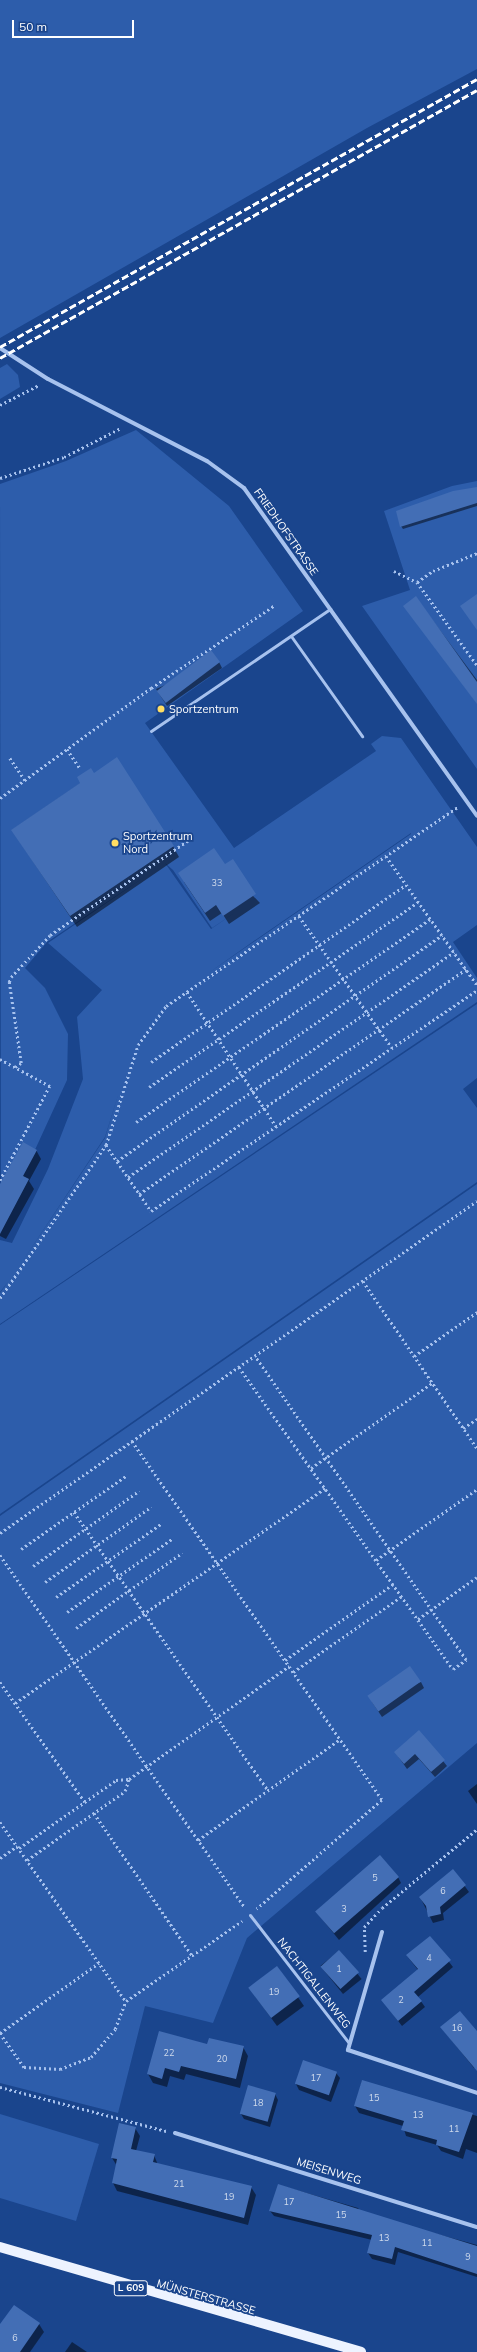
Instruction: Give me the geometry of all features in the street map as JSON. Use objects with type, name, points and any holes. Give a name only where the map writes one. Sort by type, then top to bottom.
[{"type":"main road","name":"MÜNSTERSTRASSE","points":[[0,2247],[361,2352]]},
{"type":"street","name":"FRIEDHOFSTRASSE","points":[[0,348],[48,379],[131,420],[207,461],[244,488],[477,816]]},
{"type":"street","points":[[349,2043],[382,1932]]},
{"type":"street","name":"NACHTIGALLENWEG","points":[[349,2043],[348,2050],[477,2093]]},
{"type":"street","name":"MEISENWEG","points":[[175,2133],[477,2227]]},
{"type":"lane","points":[[151,731],[330,609]]},
{"type":"lane","points":[[290,636],[362,736]]},
{"type":"lane","name":"NACHTIGALLENWEG","points":[[250,1915],[349,2043]]},
{"type":"path","points":[[0,405],[48,379]]},
{"type":"path","points":[[0,478],[64,457],[110,436],[131,420]]},
{"type":"path","points":[[416,582],[433,571],[477,553]]},
{"type":"path","points":[[394,571],[416,582],[477,665]]},
{"type":"path","points":[[0,798],[275,605]]},
{"type":"path","points":[[68,749],[80,768]]},
{"type":"path","points":[[10,758],[25,780]]},
{"type":"path","points":[[0,1298],[106,1145],[138,1045],[166,1006],[466,801]]},
{"type":"path","points":[[15,1067],[21,1063],[9,982],[11,977],[50,935],[189,840]]},
{"type":"path","points":[[386,856],[477,986]]},
{"type":"path","points":[[151,1062],[406,885]]},
{"type":"path","points":[[150,1087],[418,902]]},
{"type":"path","points":[[299,916],[392,1048]]},
{"type":"path","points":[[136,1122],[430,919]]},
{"type":"path","points":[[117,1161],[442,935]]},
{"type":"path","points":[[128,1177],[454,952]]},
{"type":"path","points":[[139,1194],[466,969]]},
{"type":"path","points":[[106,1145],[151,1211],[477,990]]},
{"type":"path","points":[[187,992],[276,1126]]},
{"type":"path","points":[[0,1060],[50,1086],[0,1181]]},
{"type":"path","points":[[0,1533],[477,1201]]},
{"type":"path","points":[[363,1281],[477,1448]]},
{"type":"path","points":[[414,1356],[477,1312]]},
{"type":"path","points":[[239,1367],[454,1668],[466,1660],[255,1356]]},
{"type":"path","points":[[311,1468],[432,1383]]},
{"type":"path","points":[[463,1428],[477,1419]]},
{"type":"path","points":[[100,1963],[0,2033],[24,2067],[60,2069],[91,2057],[115,2029],[126,2000],[250,1915],[382,1800],[132,1441]]},
{"type":"path","points":[[20,1549],[127,1475]]},
{"type":"path","points":[[15,1703],[325,1488]]},
{"type":"path","points":[[376,1560],[477,1489]]},
{"type":"path","points":[[33,1566],[139,1491]]},
{"type":"path","points":[[45,1582],[151,1507]]},
{"type":"path","points":[[74,1512],[268,1790]]},
{"type":"path","points":[[56,1597],[162,1523]]},
{"type":"path","points":[[67,1612],[173,1538]]},
{"type":"path","points":[[76,1628],[182,1553]]},
{"type":"path","points":[[0,1555],[250,1915]]},
{"type":"path","points":[[418,1619],[477,1577]]},
{"type":"path","points":[[285,1660],[393,1584]]},
{"type":"path","points":[[293,1672],[402,1596]]},
{"type":"path","points":[[0,1858],[116,1780],[130,1779],[289,1666]]},
{"type":"path","points":[[0,1682],[84,1802]]},
{"type":"path","points":[[198,1840],[340,1739]]},
{"type":"path","points":[[27,1860],[125,1792],[130,1779]]},
{"type":"path","points":[[94,1813],[192,1955]]},
{"type":"path","points":[[0,1822],[126,2000]]},
{"type":"path","points":[[382,1908],[477,1829]]},
{"type":"path","points":[[0,2087],[175,2133]]},
{"type":"shaded area","points":[[0,0],[477,0],[477,69],[367,128],[0,338]]},
{"type":"shaded area","points":[[7,364],[18,375],[20,387],[0,399],[0,368]]},
{"type":"shaded area","points":[[136,430],[229,506],[303,611],[145,723],[234,848],[376,751],[371,744],[382,736],[401,738],[477,847],[477,925],[453,942],[477,978],[477,1002],[0,1324],[0,1293],[8,1282],[0,1292],[0,1240],[12,1243],[48,1169],[83,1079],[77,1017],[102,990],[48,943],[146,876],[47,942],[25,968],[45,988],[68,1034],[67,1080],[23,1176],[29,1179],[1,1231],[0,484],[66,461]],"holes":[[[411,833],[207,974],[251,943]],[[165,863],[173,870],[212,928],[236,912],[211,929]],[[119,1092],[105,1138],[20,1265],[105,1137]]]},
{"type":"shaded area","points":[[477,481],[477,769],[362,606],[410,590],[384,511],[452,486]]},
{"type":"shaded area","points":[[477,1004],[477,1078],[463,1089],[477,1108],[477,1182],[0,1514],[0,1325]]},
{"type":"shaded area","points":[[477,1184],[477,1743],[247,1938],[213,2023],[145,2006],[118,2113],[0,2083],[0,1516]]},
{"type":"shaded area","points":[[0,2114],[99,2144],[76,2221],[0,2198]]},
{"type":"building","points":[[477,487],[477,503],[400,527],[396,511],[453,491]]},
{"type":"building","points":[[477,594],[477,630],[460,606]]},
{"type":"building","points":[[416,596],[477,682],[477,704],[403,606]]},
{"type":"building","points":[[211,650],[220,662],[166,703],[157,691]]},
{"type":"building","points":[[117,757],[174,846],[70,916],[11,830],[80,783],[77,777],[91,768],[94,773]]},
{"type":"building","points":[[214,848],[225,864],[233,859],[256,894],[223,916],[216,905],[205,913],[178,873]]},
{"type":"building","points":[[23,1142],[37,1150],[23,1176],[29,1179],[0,1234],[0,1184]]},
{"type":"building","points":[[410,1666],[421,1682],[378,1711],[367,1696]]},
{"type":"building","points":[[419,1730],[445,1760],[431,1772],[415,1754],[404,1764],[394,1752]]},
{"type":"building","points":[[380,1855],[399,1877],[334,1933],[315,1911]]},
{"type":"building","points":[[453,1869],[466,1885],[440,1907],[441,1914],[428,1917],[426,1906],[419,1897]]},
{"type":"building","points":[[430,1936],[451,1960],[414,1992],[422,2001],[398,2021],[381,2000],[418,1969],[406,1955]]},
{"type":"building","points":[[339,1950],[359,1972],[340,1989],[320,1967]]},
{"type":"building","points":[[277,1966],[300,1996],[271,2018],[248,1988]]},
{"type":"building","points":[[460,2011],[477,2031],[477,2071],[440,2027]]},
{"type":"building","points":[[159,2031],[207,2044],[209,2038],[244,2046],[236,2079],[181,2066],[179,2072],[165,2068],[162,2079],[147,2074]]},
{"type":"building","points":[[303,2060],[337,2072],[329,2095],[295,2084]]},
{"type":"building","points":[[362,2080],[473,2113],[459,2152],[436,2145],[437,2140],[401,2130],[404,2121],[354,2106]]},
{"type":"building","points":[[248,2085],[276,2093],[268,2122],[240,2114]]},
{"type":"building","points":[[119,2123],[136,2127],[131,2149],[155,2154],[153,2162],[252,2186],[244,2218],[112,2183],[117,2159],[111,2158]]},
{"type":"building","points":[[278,2184],[477,2246],[477,2274],[395,2247],[392,2259],[367,2253],[372,2235],[269,2211]]},
{"type":"building","points":[[14,2305],[40,2323],[20,2352],[0,2352],[0,2324]]},
{"type":"railway","points":[[0,347],[477,79]]},
{"type":"railway","points":[[0,358],[477,90]]},
{"type":"place","name":"Sportzentrum","points":[[161,709]]},
{"type":"place","name":"Sportzentrum Nord","points":[[115,843]]}]
